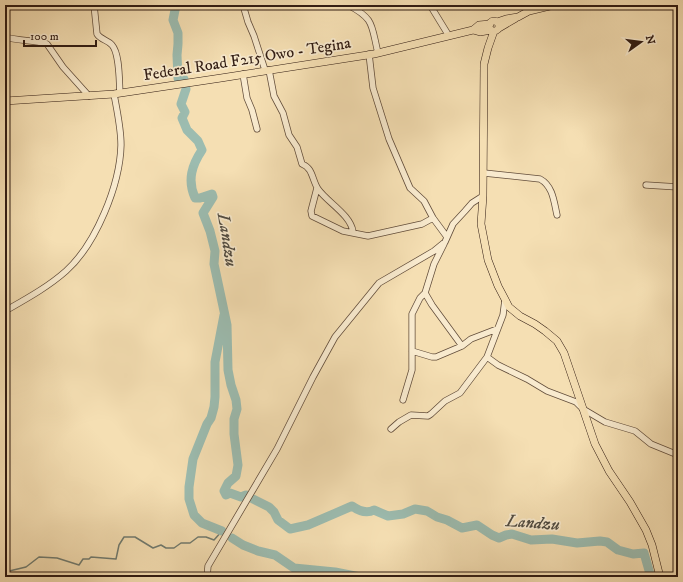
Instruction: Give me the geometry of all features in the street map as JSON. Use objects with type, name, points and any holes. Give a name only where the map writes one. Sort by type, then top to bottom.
[{"type":"main road","points":[[554,5],[530,8],[518,17],[506,19],[494,27],[484,64],[484,173],[481,224],[483,240],[488,260],[509,307],[520,316],[535,324],[556,341],[564,353],[599,450],[609,471],[634,508],[646,530],[652,545],[660,577]]},
{"type":"main road","name":"Federal Road F215 Owo - Tegina","points":[[5,102],[117,93],[242,74],[378,53],[473,30],[479,25],[494,27]]},
{"type":"street","points":[[5,312],[42,289],[70,267],[87,245],[107,210],[114,189],[121,146],[116,53],[112,45],[99,38],[97,34],[94,5]]},
{"type":"street","points":[[243,5],[267,70],[274,96],[284,117],[289,135],[297,147],[302,164],[308,167],[317,188],[350,223],[353,232]]},
{"type":"street","points":[[348,5],[364,14],[370,20],[378,53]]},
{"type":"street","points":[[430,5],[450,36]]},
{"type":"street","points":[[5,37],[47,44],[63,67],[88,96]]},
{"type":"street","points":[[369,54],[373,88],[389,139],[410,188],[424,201],[446,239]]},
{"type":"street","points":[[242,74],[247,98],[257,129]]},
{"type":"street","points":[[484,173],[540,179],[547,183],[551,190],[557,214]]},
{"type":"street","points":[[646,186],[678,187]]},
{"type":"street","points":[[317,188],[311,211],[312,216],[343,231],[353,232],[364,236],[422,224],[433,218]]},
{"type":"street","points":[[403,400],[412,370],[412,314],[420,298],[425,293],[434,264],[453,224],[472,203],[483,196]]},
{"type":"street","points":[[206,577],[208,566],[277,450],[312,377],[335,337],[379,283],[434,251],[446,239]]},
{"type":"street","points":[[425,293],[462,346]]},
{"type":"street","points":[[391,429],[398,422],[411,415],[428,416],[445,401],[460,393],[487,357],[503,315],[505,300]]},
{"type":"street","points":[[412,351],[432,358],[436,357],[462,346],[471,338],[497,329]]},
{"type":"street","points":[[487,357],[498,365],[527,379],[547,391],[576,402],[583,409],[606,422],[635,431],[651,444],[678,455]]},
{"type":"waterway","name":"Landzu","points":[[176,5],[173,20],[178,33],[178,78],[184,79]]},
{"type":"waterway","name":"Landzu","points":[[186,89],[181,104],[185,112],[182,118],[187,130],[198,141],[202,150],[193,167],[191,185],[195,198],[212,194],[213,197],[203,213],[210,231],[215,251],[214,264],[227,325],[228,370],[237,409],[234,419],[234,434],[238,465],[236,476],[228,483],[224,491],[226,495],[230,493],[241,497],[246,495]]},
{"type":"waterway","name":"Landzu","points":[[222,531],[202,523],[194,515],[189,499],[189,487],[193,459],[207,424],[211,418],[214,407],[215,362],[224,315]]},
{"type":"waterway","name":"Landzu","points":[[253,499],[269,507],[274,512],[278,520],[290,529],[308,525],[352,506],[368,512],[374,510],[388,516],[403,514],[415,509],[427,511],[462,528],[477,525],[499,538],[512,534],[531,540],[552,539],[577,543],[600,541],[607,542],[618,550],[633,554],[644,553],[650,574],[649,577]]},
{"type":"waterway","points":[[5,572],[26,567],[39,557],[57,558],[79,565],[83,559],[89,559],[91,557],[116,559],[119,545],[124,537],[135,537],[153,548],[161,545],[166,548],[174,548],[181,543],[190,543],[198,537],[206,537],[214,540],[222,531]]},
{"type":"waterway","name":"Landzu","points":[[232,538],[243,545],[258,551],[275,555],[294,568],[335,572],[360,577]]}]
